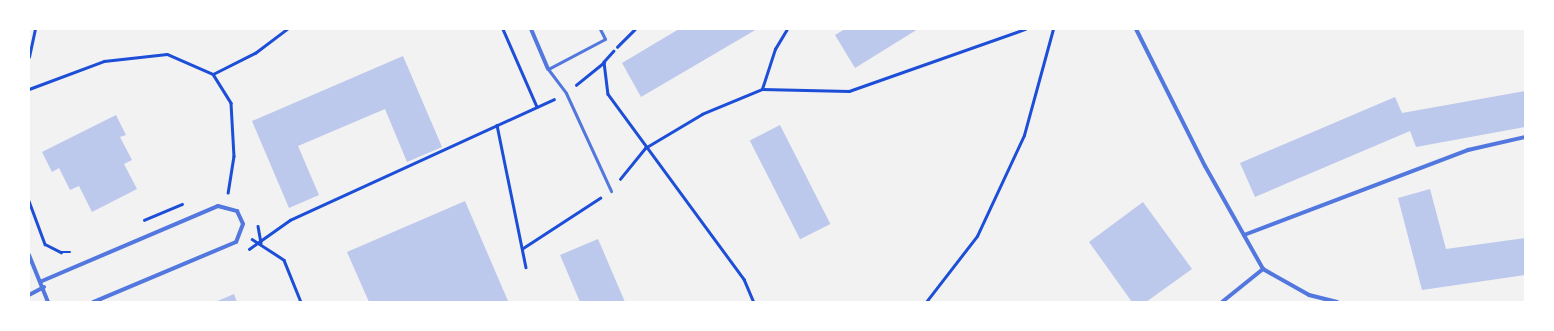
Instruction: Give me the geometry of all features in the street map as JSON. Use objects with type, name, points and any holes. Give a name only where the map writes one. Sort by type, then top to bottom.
[{"type":"street","points":[[531,29],[548,69]]},
{"type":"street","points":[[1136,29],[1205,166],[1263,269],[1309,295],[1337,302]]},
{"type":"street","points":[[1244,235],[1468,150],[1525,137]]},
{"type":"street","points":[[42,281],[218,206],[237,211],[243,224],[236,242],[93,302]]},
{"type":"street","points":[[29,255],[42,281],[48,302]]},
{"type":"street","points":[[1222,302],[1263,269]]},
{"type":"street","points":[[29,294],[44,287]]},
{"type":"lane","points":[[600,29],[604,39],[548,69],[566,93],[611,191]]},
{"type":"path","points":[[29,56],[35,29]]},
{"type":"path","points":[[213,74],[255,53],[287,29]]},
{"type":"path","points":[[503,29],[537,107]]},
{"type":"path","points":[[301,302],[284,260],[261,243],[290,220],[566,93],[604,62],[635,29]]},
{"type":"path","points":[[762,89],[775,49],[787,29]]},
{"type":"path","points":[[523,248],[611,191],[645,148],[702,114],[762,89],[849,91],[1026,29]]},
{"type":"path","points":[[926,302],[977,236],[1024,135],[1053,29]]},
{"type":"path","points":[[29,89],[104,61],[167,54],[213,74],[231,103],[234,156],[228,193]]},
{"type":"path","points":[[604,62],[608,94],[645,148],[744,279],[754,302]]},
{"type":"path","points":[[497,125],[526,267]]},
{"type":"path","points":[[29,201],[45,244],[60,252],[76,250]]},
{"type":"path","points":[[137,223],[172,208]]},
{"type":"building","points":[[679,29],[757,29],[641,97],[622,63]]},
{"type":"building","points":[[845,29],[918,29],[855,68],[835,35]]},
{"type":"building","points":[[403,56],[442,147],[407,162],[385,109],[298,146],[319,195],[289,208],[252,121]]},
{"type":"building","points":[[1525,91],[1525,127],[1416,147],[1410,131],[1255,197],[1240,163],[1395,97],[1402,113]]},
{"type":"building","points":[[116,115],[126,135],[120,137],[132,160],[124,164],[137,189],[92,212],[79,186],[70,190],[59,168],[52,172],[42,152]]},
{"type":"building","points":[[780,125],[830,224],[800,239],[750,140]]},
{"type":"building","points":[[1430,189],[1446,249],[1525,238],[1525,275],[1422,290],[1398,198]]},
{"type":"building","points":[[465,201],[508,301],[369,302],[347,252]]},
{"type":"building","points":[[1143,202],[1192,269],[1146,302],[1132,302],[1089,242]]},
{"type":"building","points":[[598,239],[625,302],[580,302],[560,255]]},
{"type":"building","points":[[234,294],[237,302],[215,302]]}]
